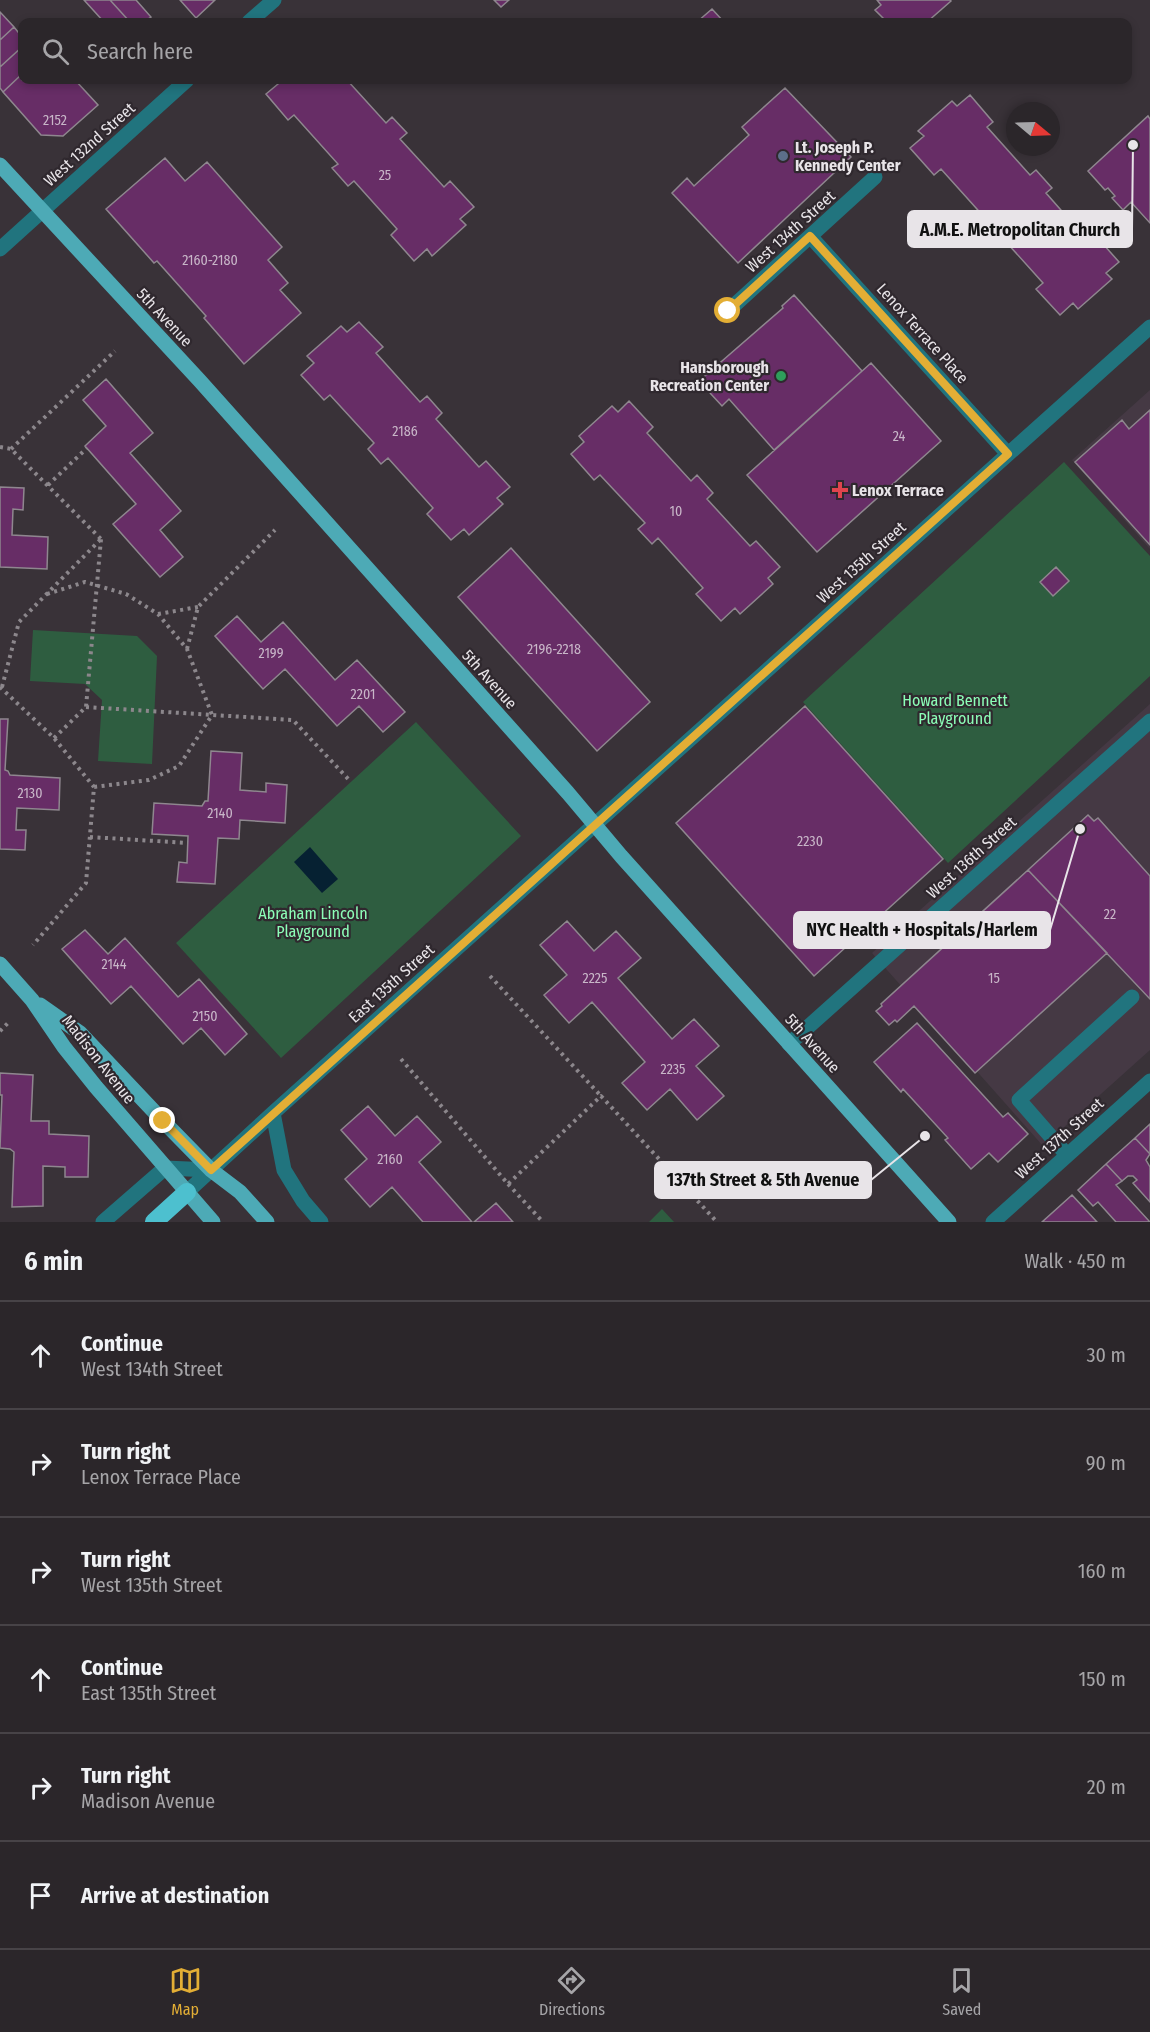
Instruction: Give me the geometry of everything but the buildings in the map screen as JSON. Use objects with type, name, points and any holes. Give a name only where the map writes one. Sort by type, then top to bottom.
[{"type":"highway","points":[[154,1222],[187,1192]]},
{"type":"main road","name":"5th Avenue","points":[[0,165],[200,381],[949,1222]]},
{"type":"main road","name":"Madison Avenue","points":[[0,964],[32,1000],[64,1047],[211,1221]]},
{"type":"main road","name":"Madison Avenue","points":[[32,1000],[80,1033],[211,1170],[240,1192],[267,1222]]},
{"type":"street","points":[[254,18],[274,0]]},
{"type":"street","name":"West 132nd Street","points":[[0,249],[183,84]]},
{"type":"street","name":"West 134th Street","points":[[728,311],[875,177]]},
{"type":"street","name":"Lenox Terrace Place","points":[[810,236],[1008,454]]},
{"type":"street","name":"West 135th Street","points":[[595,825],[1150,327]]},
{"type":"street","name":"West 136th Street","points":[[789,1044],[1150,721]]},
{"type":"street","name":"East 135th Street","points":[[187,1192],[595,825]]},
{"type":"street","points":[[1067,1155],[1019,1100],[1132,997]]},
{"type":"street","name":"West 137th Street","points":[[993,1222],[1150,1081]]},
{"type":"street","points":[[273,1113],[284,1170],[303,1202],[321,1222]]},
{"type":"street","points":[[103,1222],[165,1168],[211,1170]]},
{"type":"path","points":[[11,449],[115,351]]},
{"type":"path","points":[[0,447],[11,449],[101,539],[86,707],[54,738]]},
{"type":"path","points":[[48,485],[87,448]]},
{"type":"path","points":[[187,649],[198,607],[275,530]]},
{"type":"path","points":[[33,945],[86,883],[94,787],[54,738],[1,687],[19,622],[101,539]]},
{"type":"path","points":[[47,594],[85,582],[126,594],[158,614],[187,649],[212,715]]},
{"type":"path","points":[[158,614],[198,607]]},
{"type":"path","points":[[86,707],[293,720],[351,782]]},
{"type":"path","points":[[94,787],[149,780],[179,766],[212,715]]},
{"type":"path","points":[[90,837],[188,843]]},
{"type":"path","points":[[490,976],[717,1222]]},
{"type":"path","points":[[0,1031],[10,1021]]},
{"type":"path","points":[[401,1059],[543,1222]]},
{"type":"path","points":[[508,1184],[601,1096]]},
{"type":"shaded area","points":[[1150,390],[1150,549],[1072,460]]},
{"type":"shaded area","points":[[1150,704],[1150,1050],[1043,1146],[872,953]]},
{"type":"green space","name":"Howard Bennett Playground","points":[[1064,462],[1150,556],[1150,676],[948,863],[803,702]]},
{"type":"green space","points":[[33,630],[137,636],[157,656],[152,764],[98,761],[102,700],[85,684],[30,681]]},
{"type":"green space","name":"Abraham Lincoln Playground","points":[[416,722],[521,836],[281,1058],[176,943]]},
{"type":"green space","points":[[662,1209],[674,1222],[649,1222]]},
{"type":"water","points":[[310,847],[338,879],[322,893],[294,862]]},
{"type":"place","name":"A.M.E. Metropolitan Church","points":[[1133,145]]},
{"type":"place","name":"Lt. Joseph P. Kennedy Center","points":[[783,156]]},
{"type":"place","name":"Hansborough Recreation Center","points":[[781,376]]},
{"type":"place","name":"Lenox Terrace","points":[[840,490]]},
{"type":"place","name":"NYC Health + Hospitals/Harlem","points":[[1080,829]]},
{"type":"place","name":"137th Street & 5th Avenue","points":[[925,1136]]},
{"type":"route","points":[[163,1121],[211,1170],[1008,454],[810,236],[728,311]]}]
